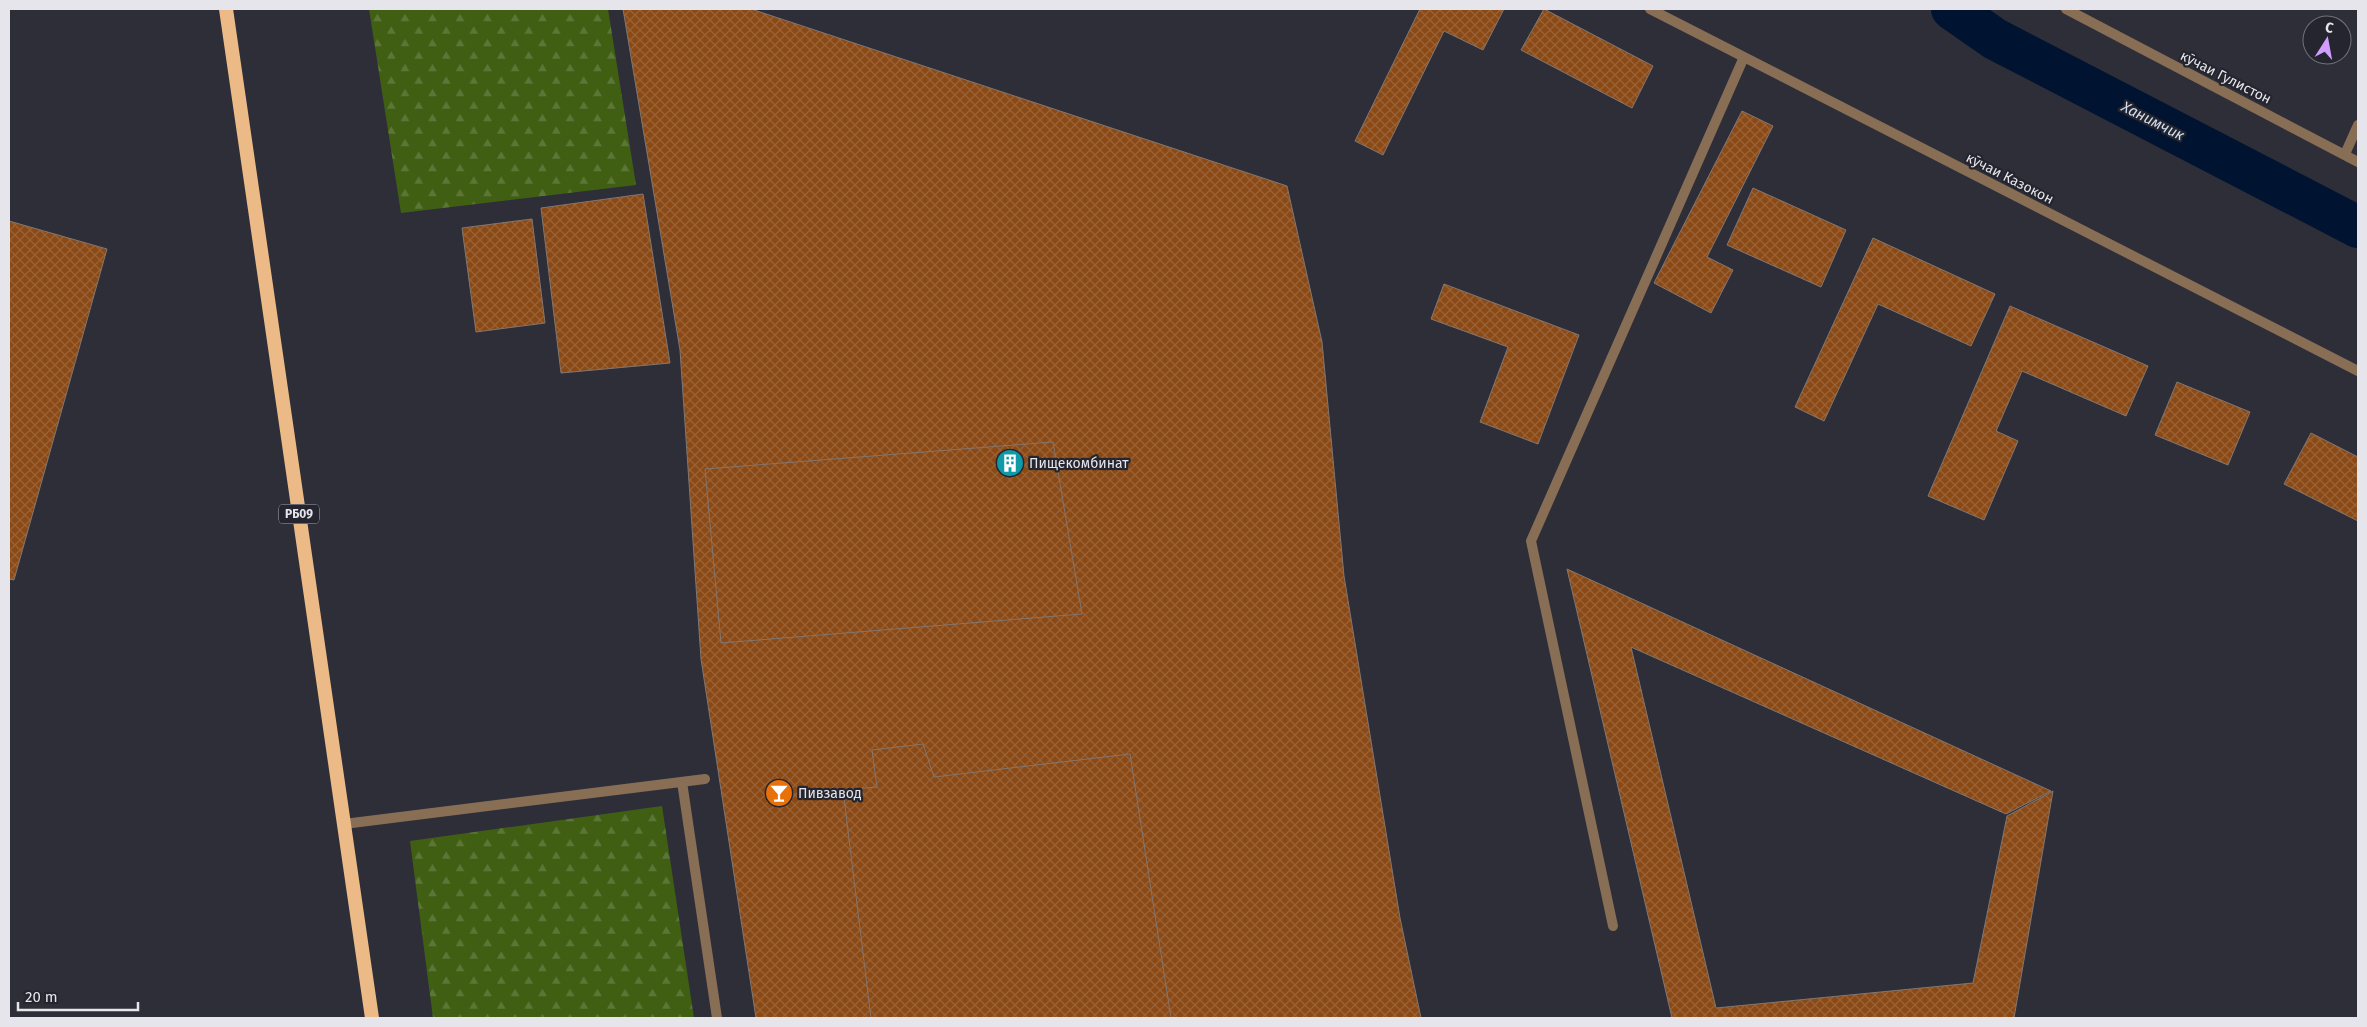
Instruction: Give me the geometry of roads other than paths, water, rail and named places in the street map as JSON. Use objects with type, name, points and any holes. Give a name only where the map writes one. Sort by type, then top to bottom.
[{"type":"highway","name":"РБ09","points":[[226,9],[372,1018]]},
{"type":"street","name":"кӯчаи Казокон","points":[[1650,9],[2358,371]]},
{"type":"street","name":"кӯчаи Гулистон","points":[[2066,9],[2358,162]]},
{"type":"street","points":[[1613,926],[1531,541],[1744,57]]},
{"type":"street","points":[[2345,154],[2358,125]]},
{"type":"street","points":[[344,824],[705,779]]},
{"type":"street","points":[[682,782],[716,1018]]},
{"type":"waterway","name":"Ханимчик","points":[[1952,9],[1995,39],[2358,227]]},
{"type":"place","name":"Пищекомбинат","points":[[1010,463]]},
{"type":"place","name":"Пивзавод","points":[[779,793]]}]
